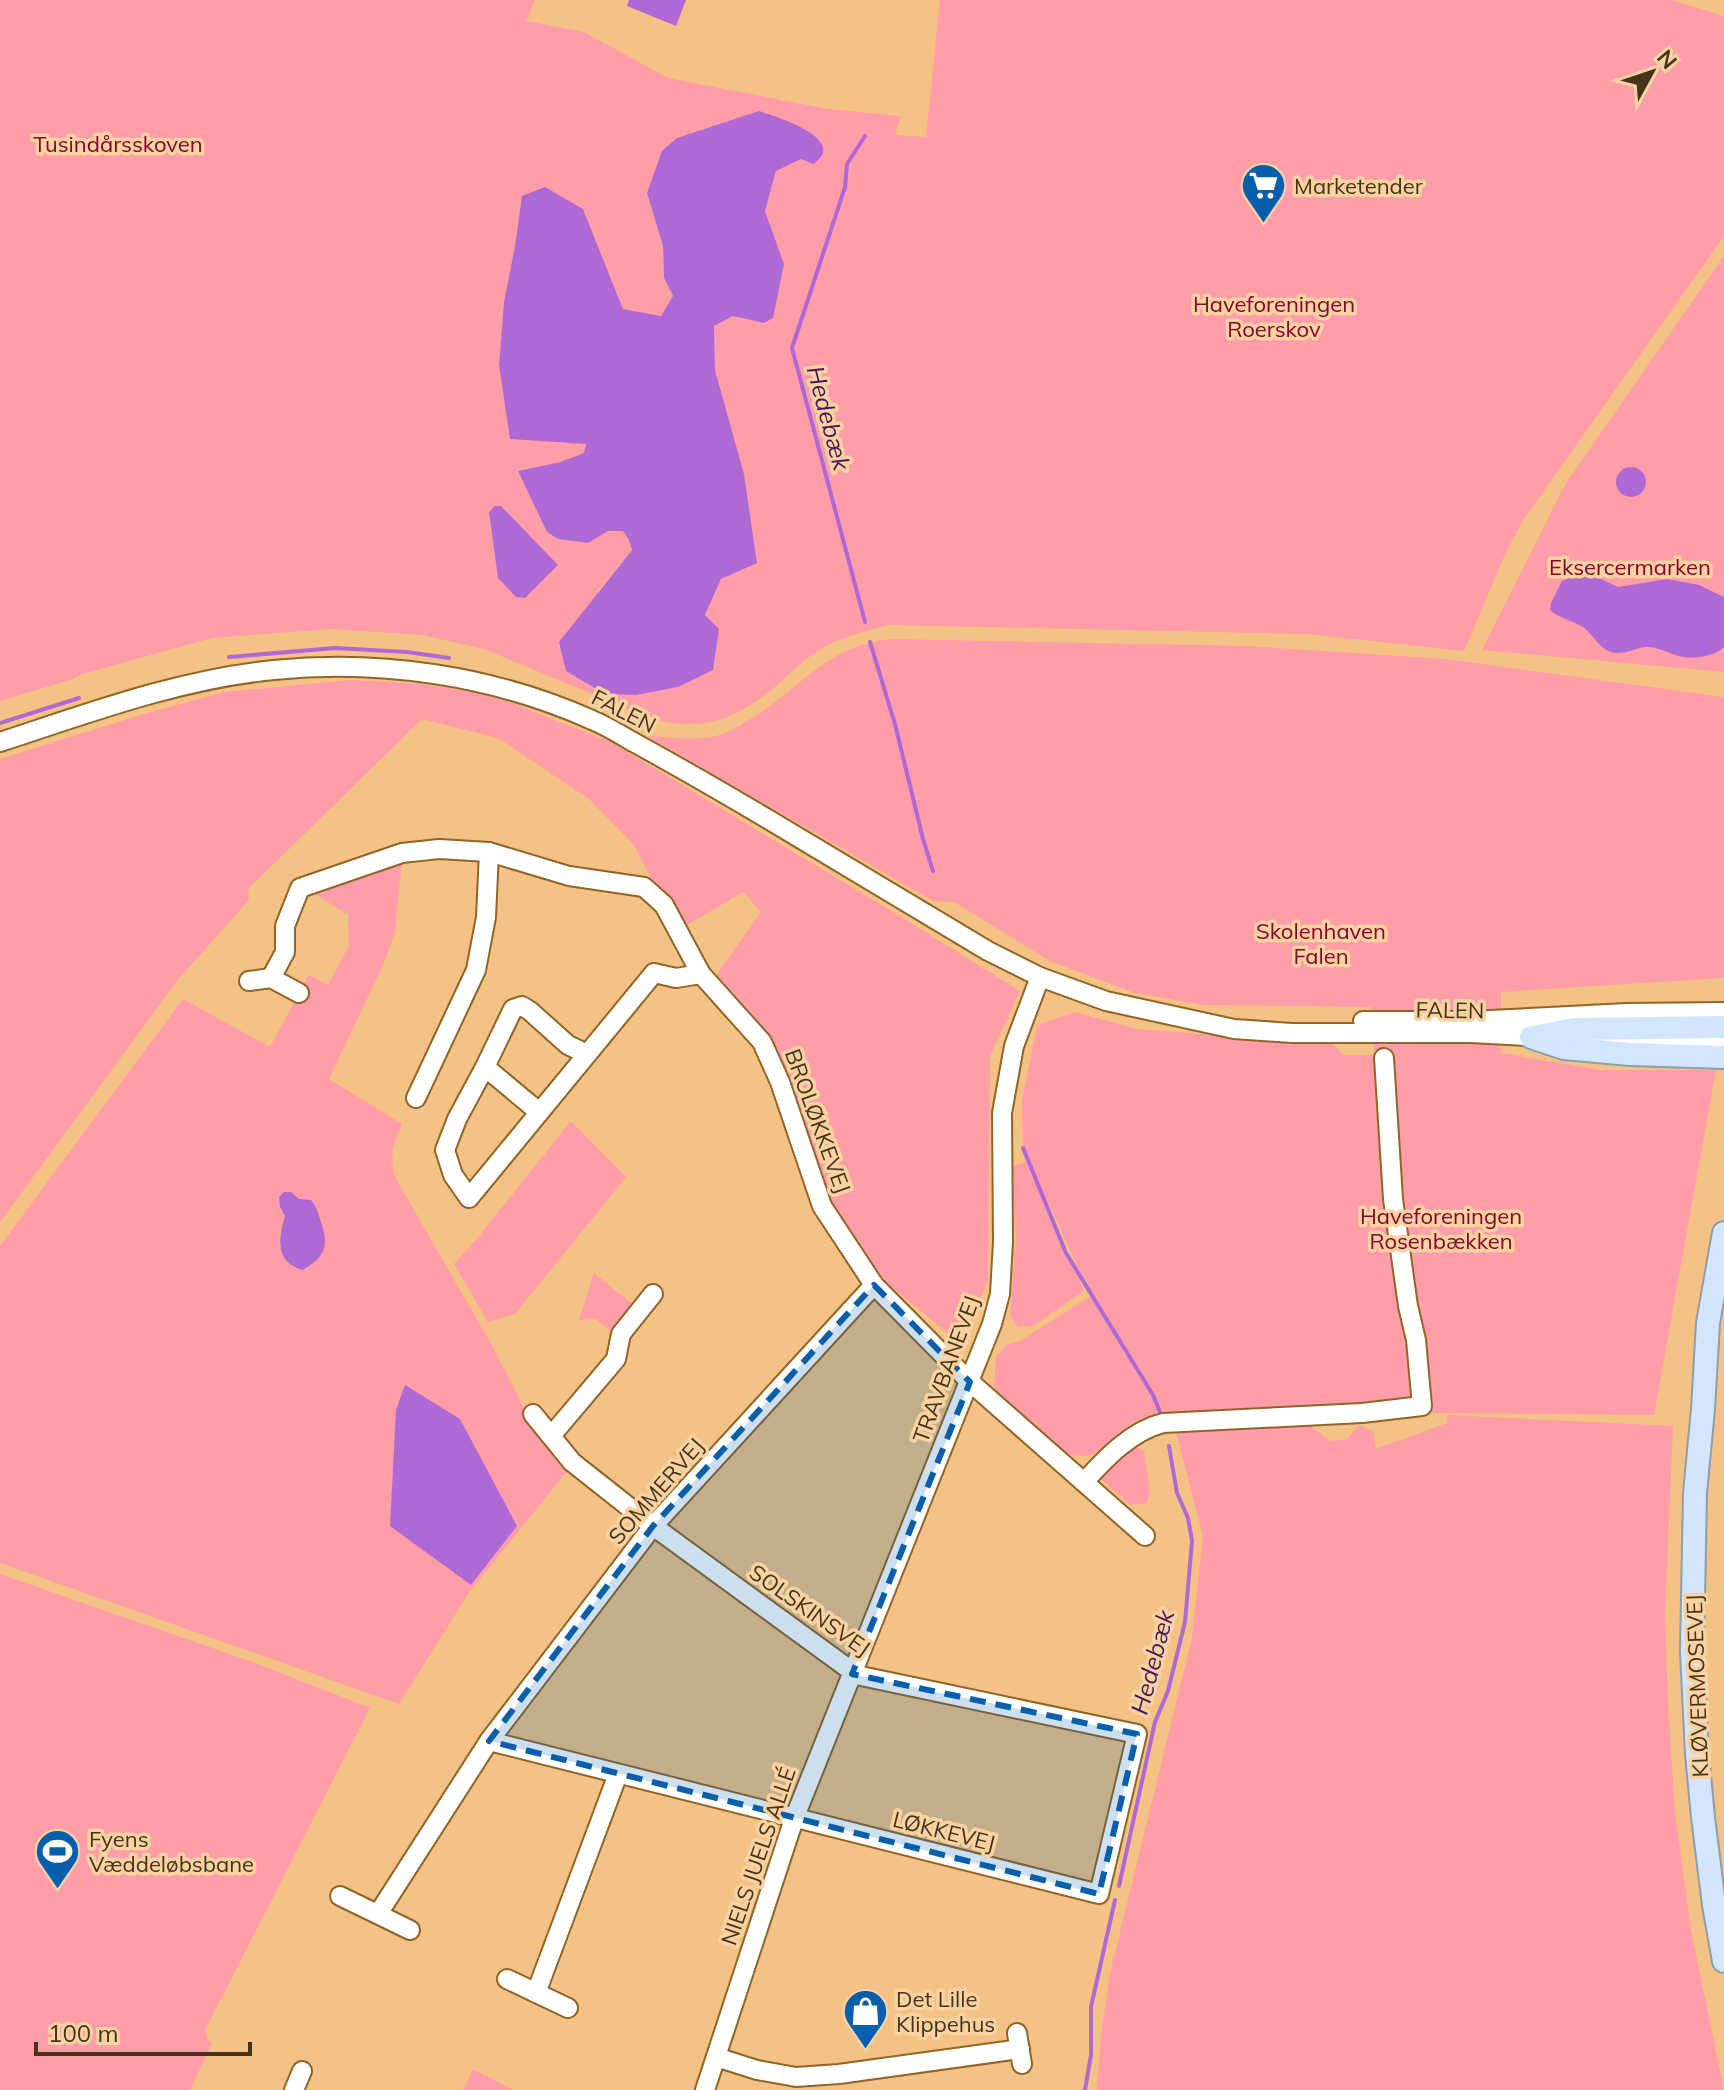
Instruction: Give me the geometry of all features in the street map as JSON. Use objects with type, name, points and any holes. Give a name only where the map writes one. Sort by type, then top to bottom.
[{"type":"main road","points":[[1531,1037],[1573,1029],[1724,1027]]},
{"type":"main road","points":[[1531,1037],[1564,1048],[1724,1057]]},
{"type":"main road","name":"KLØVERMOSEVEJ","points":[[1724,1233],[1708,1323],[1695,1493],[1692,1652],[1703,1817],[1724,1961]]},
{"type":"main road","name":"KLØVERMOSEVEJ","points":[[1703,1409],[1724,1321]]},
{"type":"street","name":"FALEN","points":[[0,742],[139,697],[216,678],[274,669],[336,667],[404,670],[466,679],[533,697],[593,720],[681,768],[988,951],[1040,977],[1106,1001],[1234,1029],[1292,1033],[1471,1033],[1724,1043]]},
{"type":"street","name":"BROLØKKEVEJ","points":[[271,978],[285,952],[285,926],[300,888],[402,853],[439,849],[489,852],[569,876],[644,887],[664,905],[701,974],[762,1042],[780,1082],[822,1206],[874,1285],[970,1382],[1145,1536]]},
{"type":"street","points":[[416,1098],[476,970],[486,917],[489,852]]},
{"type":"street","points":[[587,1054],[568,1045],[522,1006],[513,1009],[457,1119],[445,1150],[453,1175],[469,1198],[654,973],[676,978],[701,974]]},
{"type":"street","name":"TRAVBANEVEJ","points":[[853,1672],[992,1324],[1000,1294],[1003,1242],[1002,1113],[1014,1046],[1040,977]]},
{"type":"street","points":[[249,981],[271,978],[299,993]]},
{"type":"street","name":"FALEN","points":[[1176,1016],[1235,1022],[1292,1023],[1470,1021],[1627,1013],[1724,1012]]},
{"type":"street","points":[[1084,1482],[1134,1436],[1163,1423],[1362,1413],[1422,1406],[1416,1340],[1395,1217],[1384,1058]]},
{"type":"street","points":[[485,1067],[539,1112]]},
{"type":"street","name":"SOMMERVEJ","points":[[489,1741],[653,1526],[874,1285]]},
{"type":"street","points":[[551,1436],[616,1359],[621,1334],[653,1294]]},
{"type":"street","name":"SOLSKINSVEJ","points":[[533,1414],[572,1462],[653,1526],[853,1672],[1137,1734]]},
{"type":"street","name":"NIELS JUELS ALLÉ","points":[[705,2090],[794,1819],[853,1672]]},
{"type":"street","name":"LØKKEVEJ","points":[[489,1741],[1099,1894],[1137,1734]]},
{"type":"street","points":[[378,1914],[489,1741]]},
{"type":"street","points":[[536,1993],[618,1774]]},
{"type":"street","points":[[340,1896],[410,1930]]},
{"type":"street","points":[[507,1979],[568,2008]]},
{"type":"street","points":[[716,2057],[757,2070],[796,2077],[1020,2049]]},
{"type":"street","points":[[294,2090],[302,2071]]},
{"type":"highlighted area","points":[[874,1285],[970,1382],[852,1674],[1137,1734],[1099,1894],[489,1741],[653,1526]]},
{"type":"green space","points":[[0,0],[535,0],[526,21],[584,32],[668,78],[828,109],[901,116],[895,135],[926,137],[940,0],[1671,0],[1724,16],[1724,236],[1524,519],[1506,552],[1464,651],[1308,634],[888,625],[827,645],[747,707],[718,720],[686,724],[650,718],[484,649],[422,635],[331,629],[212,638],[79,675],[0,701]],"holes":[[[824,150],[776,171],[765,211],[784,264],[764,323],[733,316],[714,326],[715,370],[744,474],[757,562],[721,579],[705,616],[597,592],[632,550],[629,540],[623,531],[608,531],[588,543],[558,539],[548,532],[518,471],[584,453],[586,444],[510,438],[499,365],[504,302],[522,197],[583,209],[623,309],[661,316],[673,296],[664,278],[663,246],[647,193]]]},
{"type":"green space","name":"Eksercermarken","points":[[1724,256],[1724,672],[1482,650],[1566,483]]},
{"type":"green space","name":"Haveforeningen Rosenbækken","points":[[893,639],[1248,646],[1445,659],[1724,697],[1724,978],[1501,992],[1501,1053],[1600,1070],[1716,1070],[1654,1415],[1431,1413],[1171,1430],[1160,1412],[1133,1423],[1095,1453],[1078,1456],[1067,1454],[994,1388],[996,1357],[1008,1344],[1020,1341],[1091,1296],[1023,1148],[1022,1101],[1037,1027],[1075,1012],[1137,1029],[1333,1044],[1343,1055],[1374,1055],[1371,1007],[1203,1005],[1135,993],[1050,961],[954,902],[933,901],[647,736],[699,738],[725,733],[768,708],[832,658],[850,649]]},
{"type":"green space","points":[[351,680],[423,684],[494,696],[611,742],[1020,991],[990,1056],[988,1280],[965,1338],[955,1339],[889,1285],[844,1226],[816,1169],[788,1076],[767,1036],[715,977],[761,912],[743,892],[684,927],[668,895],[651,878],[634,845],[589,799],[498,738],[422,719],[248,889],[249,900],[177,981],[0,1222],[0,759],[224,692]]},
{"type":"green space","points":[[402,860],[395,932],[384,963],[329,1079],[402,1124],[393,1150],[395,1177],[494,1349],[532,1423],[568,1470],[470,1591],[399,1704],[0,1563],[0,1246],[183,999],[270,1047],[309,975],[328,985],[349,946],[348,915],[309,890]],"holes":[[[291,1192],[299,1199],[296,1268],[281,1251],[280,1232],[285,1216],[279,1197]]]},
{"type":"green space","points":[[571,1121],[626,1177],[515,1314],[488,1322],[454,1264]]},
{"type":"green space","points":[[1026,1162],[1084,1291],[1033,1326],[1018,1327],[1010,1316],[1016,1237],[1010,1167]]},
{"type":"green space","points":[[594,1273],[636,1307],[614,1334],[596,1319],[579,1320]]},
{"type":"green space","points":[[1447,1415],[1673,1426],[1665,1614],[1675,1812],[1691,1930],[1724,2090],[1097,2090],[1110,1973],[1192,1638],[1203,1536],[1176,1432],[1307,1423],[1330,1441],[1347,1439],[1359,1425],[1373,1431],[1376,1449],[1447,1423]]},
{"type":"green space","points":[[1134,1446],[1144,1450],[1150,1492],[1147,1503],[1130,1505],[1101,1479],[1108,1467]]},
{"type":"green space","points":[[0,1574],[258,1664],[370,1708],[205,2030],[207,2039],[212,2043],[190,2090],[0,2090]]},
{"type":"green space","points":[[473,2069],[513,2090],[463,2090]]},
{"type":"shaded area","points":[[629,0],[686,0],[676,26],[627,6]]},
{"type":"shaded area","points":[[759,111],[807,130],[823,146],[822,155],[813,164],[801,159],[776,171],[765,211],[784,264],[773,318],[764,323],[733,316],[714,326],[715,370],[744,474],[757,563],[721,579],[705,615],[719,629],[713,670],[678,687],[636,695],[605,694],[566,671],[559,642],[632,550],[629,540],[623,531],[608,531],[588,543],[558,539],[547,532],[518,471],[584,453],[586,444],[510,439],[499,365],[504,302],[522,196],[545,187],[583,209],[623,309],[661,316],[673,296],[664,278],[663,246],[647,193],[662,151],[677,138]]},
{"type":"shaded area","points":[[1631,467],[1637,468],[1645,476],[1645,488],[1637,496],[1631,497],[1625,496],[1617,488],[1616,482],[1617,476],[1625,468]]},
{"type":"shaded area","points":[[495,506],[501,506],[558,565],[525,598],[516,597],[498,578],[489,512]]},
{"type":"shaded area","points":[[1576,576],[1597,577],[1618,587],[1667,579],[1699,585],[1724,597],[1724,647],[1710,655],[1694,658],[1652,647],[1621,653],[1606,650],[1583,627],[1550,610],[1562,581]]},
{"type":"shaded area","points":[[284,1192],[291,1192],[299,1199],[311,1200],[324,1233],[323,1251],[316,1261],[303,1270],[287,1262],[281,1249],[285,1216],[279,1197]]},
{"type":"shaded area","points":[[405,1385],[460,1419],[517,1526],[471,1585],[390,1526],[396,1410]]},
{"type":"waterway","name":"Hedebæk","points":[[865,136],[847,164],[845,187],[792,348],[865,622]]},
{"type":"waterway","name":"Hedebæk","points":[[870,642],[933,871]]},
{"type":"waterway","points":[[229,657],[335,648],[449,658]]},
{"type":"waterway","points":[[0,723],[79,698]]},
{"type":"waterway","name":"Hedebæk","points":[[1023,1148],[1066,1253],[1153,1395],[1160,1412]]},
{"type":"waterway","name":"Hedebæk","points":[[1119,1886],[1155,1722],[1168,1691],[1185,1622],[1192,1541],[1188,1518],[1177,1493],[1169,1446]]},
{"type":"waterway","name":"Hedebæk","points":[[1085,2090],[1091,2055],[1091,2007],[1115,1900]]},
{"type":"place","name":"Marketender","points":[[1263,225]]},
{"type":"place","name":"Fyens Væddeløbsbane","points":[[58,1891]]},
{"type":"place","name":"Det Lille Klippehus","points":[[865,2051]]},
{"type":"park label","name":"Tusindårsskoven","points":[[118,144]]},
{"type":"park label","name":"Haveforeningen Roerskov","points":[[1274,316]]},
{"type":"park label","name":"Skolenhaven Falen","points":[[1321,944]]}]
